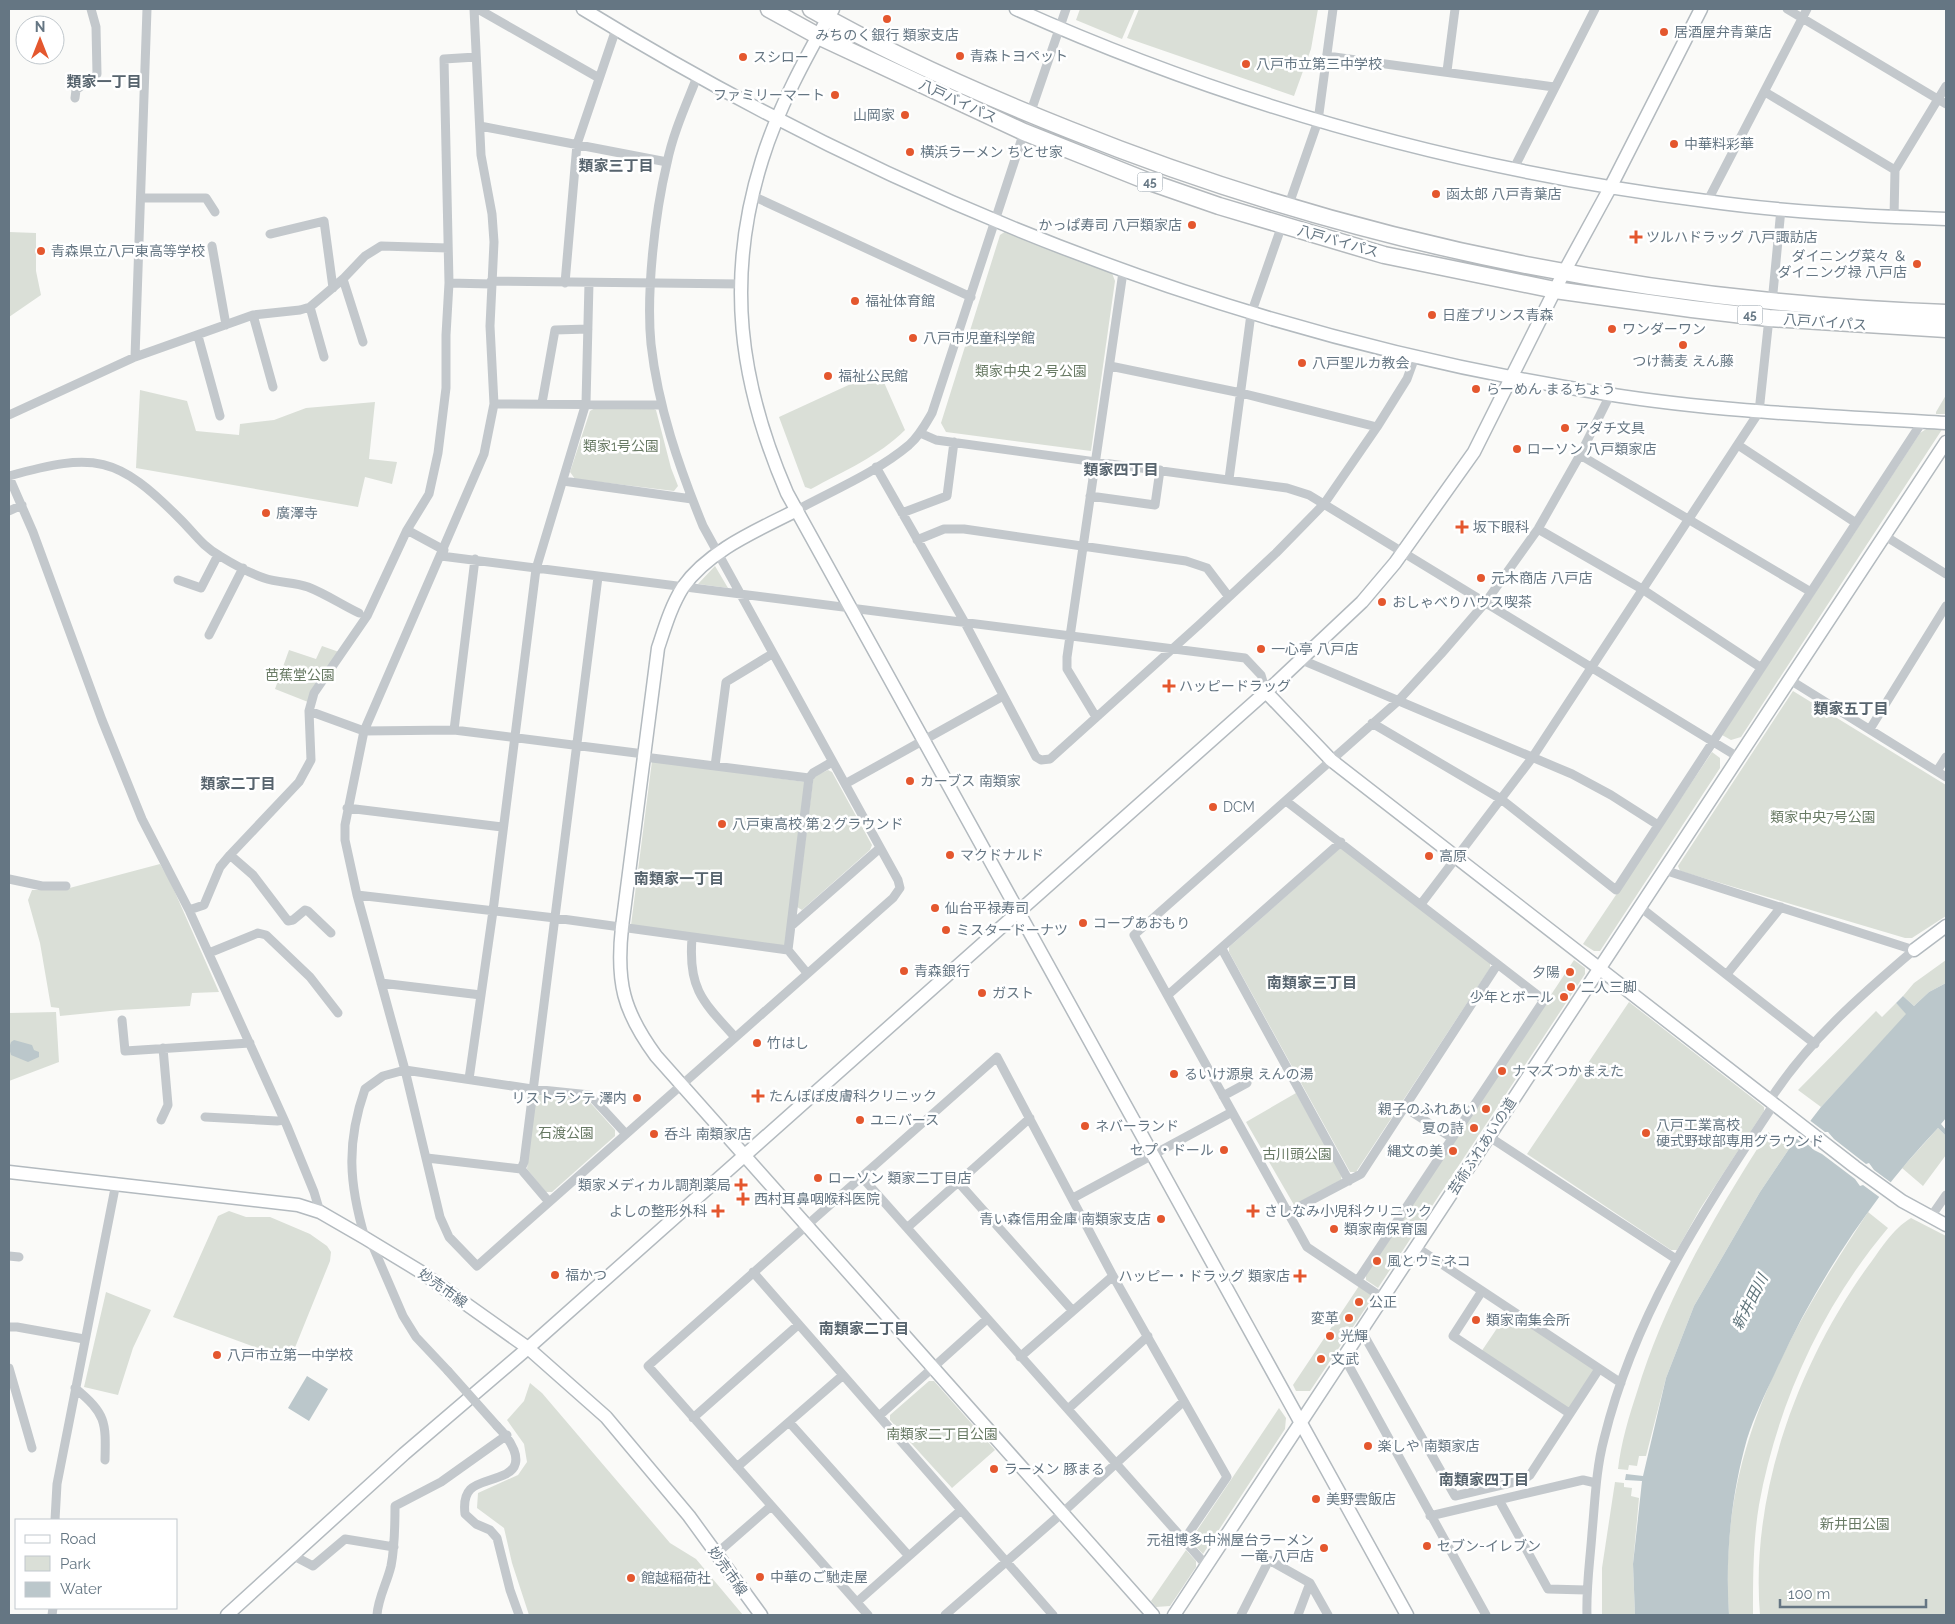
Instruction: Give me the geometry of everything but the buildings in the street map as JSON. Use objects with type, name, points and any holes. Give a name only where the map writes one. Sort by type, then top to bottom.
[{"type":"highway","name":"八戸バイパス","points":[[769,9],[818,36],[1024,132],[1147,181],[1282,225],[1384,254],[1555,290],[1946,329]]},
{"type":"highway","name":"八戸バイパス","points":[[811,9],[830,14],[933,71],[1030,114],[1126,153],[1288,207],[1410,240],[1563,274],[1681,292],[1770,310],[1946,313]]},
{"type":"street","points":[[75,98],[76,90],[97,74],[96,27],[91,9]]},
{"type":"street","points":[[135,357],[147,9]]},
{"type":"street","points":[[599,78],[476,9],[476,57],[481,154],[492,214],[494,242],[490,326],[494,404],[484,454],[443,553],[364,731],[347,808],[345,840],[405,1070],[440,1218],[449,1236],[478,1266],[806,973],[893,898],[900,888],[898,880],[718,554],[680,469],[662,405],[651,343],[652,284],[657,215],[667,162],[697,77]]},
{"type":"street","points":[[582,9],[697,77],[855,160],[996,223],[1122,272],[1251,314],[1415,357],[1513,378],[1610,395],[1759,412],[1946,423]]},
{"type":"street","points":[[1016,9],[1058,28],[1194,81],[1318,121],[1415,147],[1513,170],[1610,188],[1706,202],[1781,209],[1946,219]]},
{"type":"street","points":[[1030,114],[1066,9]]},
{"type":"street","points":[[1288,207],[1318,121],[1333,9]]},
{"type":"street","points":[[1447,72],[1455,9]]},
{"type":"street","points":[[1513,170],[1595,9]]},
{"type":"street","points":[[227,1615],[404,1454],[528,1348],[1302,660],[1362,602],[1404,554],[1474,452],[1513,378],[1563,274],[1610,188],[1701,9]]},
{"type":"street","points":[[1787,9],[1942,101]]},
{"type":"street","points":[[1706,202],[1807,9]]},
{"type":"street","points":[[830,14],[777,119],[762,159],[752,196],[744,238],[740,284],[746,363],[758,415],[772,457],[797,510],[851,609],[1019,911],[1299,1423],[1407,1615]]},
{"type":"street","points":[[566,283],[577,144],[616,29]]},
{"type":"street","points":[[1327,56],[1554,87]]},
{"type":"street","points":[[189,910],[204,905],[220,867],[299,782],[311,760],[309,711],[314,693],[367,616],[407,530],[430,494],[438,453],[446,388],[446,335],[449,283],[444,59],[476,57]]},
{"type":"street","points":[[1894,217],[1895,170],[1942,101],[1946,86]]},
{"type":"street","points":[[1765,92],[1895,170]]},
{"type":"street","points":[[480,126],[667,162]]},
{"type":"street","points":[[1024,132],[996,223],[932,414],[920,433],[908,445],[876,467],[718,554],[700,567],[683,588],[668,617],[658,648],[622,927],[619,953],[620,976],[623,993],[633,1021],[656,1056],[934,1367],[1061,1514],[1153,1615]]},
{"type":"street","points":[[752,196],[972,296]]},
{"type":"street","points":[[141,198],[206,198],[214,212]]},
{"type":"street","points":[[1421,904],[1532,758],[1642,589],[1690,521],[1759,412],[1781,209]]},
{"type":"street","points":[[270,234],[324,221],[333,288]]},
{"type":"street","points":[[1229,479],[1251,314],[1282,225]]},
{"type":"street","points":[[212,246],[226,325]]},
{"type":"street","points":[[9,414],[135,357],[253,315],[300,310],[310,307],[343,279],[365,256],[381,246],[448,248]]},
{"type":"street","points":[[1096,717],[1067,670],[1082,546],[1110,366],[1122,272]]},
{"type":"street","points":[[343,279],[363,342]]},
{"type":"street","points":[[449,283],[740,284]]},
{"type":"street","points":[[468,1079],[493,911],[502,827],[536,569],[586,403],[589,283]]},
{"type":"street","points":[[310,307],[324,357]]},
{"type":"street","points":[[253,315],[273,387]]},
{"type":"street","points":[[542,403],[555,330],[588,329]]},
{"type":"street","points":[[198,336],[220,416]]},
{"type":"street","points":[[876,467],[965,623],[1036,757],[1041,760],[1050,759],[1229,597],[1324,504],[1377,427],[1407,379],[1415,357]]},
{"type":"street","points":[[1110,366],[1241,393],[1377,427]]},
{"type":"street","points":[[1383,1298],[1306,1247],[1289,1212],[1134,935],[1396,702],[1485,603],[1538,529],[1580,456],[1610,395]]},
{"type":"street","points":[[494,404],[586,403],[662,405]]},
{"type":"street","points":[[1372,723],[1501,799],[1616,890],[1712,740],[1922,422]]},
{"type":"street","points":[[920,433],[936,440],[1229,479],[1287,488],[1309,495],[1738,757]]},
{"type":"street","points":[[902,513],[947,496],[954,442]]},
{"type":"street","name":"芸術ふれあいの道","points":[[1174,1615],[1946,442]]},
{"type":"street","points":[[1738,445],[1856,523]]},
{"type":"street","points":[[1580,456],[1811,592]]},
{"type":"street","points":[[320,1212],[314,1192],[250,1043],[189,910],[142,819],[102,720],[22,505],[9,479],[62,464],[88,461],[111,465],[133,476],[181,520],[203,545],[218,555],[264,578],[288,581],[309,588],[359,614]]},
{"type":"street","points":[[1090,496],[1156,505],[1160,470]]},
{"type":"street","points":[[563,481],[692,499]]},
{"type":"street","points":[[9,511],[22,505]]},
{"type":"street","points":[[917,540],[944,529],[964,529],[1186,561],[1207,568],[1229,597]]},
{"type":"street","points":[[1538,529],[1642,589],[1760,667]]},
{"type":"street","points":[[407,530],[443,553],[536,569],[1245,658],[1261,675],[1266,692],[1331,760],[1788,1115],[1902,1201],[1930,1218],[1946,1225]]},
{"type":"street","points":[[1885,536],[1946,574]]},
{"type":"street","points":[[178,580],[201,588],[218,555]]},
{"type":"street","points":[[454,730],[475,559]]},
{"type":"street","points":[[209,635],[243,568]]},
{"type":"street","points":[[521,1169],[524,1162],[598,577]]},
{"type":"street","points":[[1870,729],[1946,606]]},
{"type":"street","points":[[715,766],[726,682],[772,654]]},
{"type":"street","points":[[1302,660],[1396,702],[1580,778],[1658,825]]},
{"type":"street","points":[[1790,680],[1946,777]]},
{"type":"street","points":[[845,784],[1003,696]]},
{"type":"street","points":[[309,711],[364,731],[454,730],[808,778]]},
{"type":"street","points":[[1937,771],[1946,757]]},
{"type":"street","points":[[788,950],[808,778],[832,762]]},
{"type":"street","points":[[1286,801],[1544,1000],[1358,1280]]},
{"type":"street","points":[[347,808],[502,827]]},
{"type":"street","points":[[1168,995],[1341,842]]},
{"type":"street","points":[[791,926],[880,848]]},
{"type":"street","points":[[230,855],[253,875],[288,921],[293,920],[305,910],[331,933]]},
{"type":"street","points":[[1664,870],[1914,950]]},
{"type":"street","points":[[9,879],[42,886],[66,886]]},
{"type":"street","points":[[358,895],[555,918],[788,950],[806,973]]},
{"type":"street","points":[[1640,907],[1815,1044]]},
{"type":"street","points":[[1727,974],[1781,907]]},
{"type":"street","points":[[1587,1615],[1586,1590],[1596,1483],[1603,1440],[1620,1383],[1648,1314],[1676,1259],[1797,1062],[1870,988],[1914,950],[1946,926]]},
{"type":"street","points":[[209,953],[258,933],[266,935],[310,977],[338,1013]]},
{"type":"street","points":[[692,938],[690,963],[694,982],[712,1012],[735,1036]]},
{"type":"street","points":[[1222,949],[1349,1181]]},
{"type":"street","points":[[1289,1212],[1361,1174],[1497,965]]},
{"type":"street","points":[[381,983],[480,995]]},
{"type":"street","points":[[122,1020],[125,1051],[250,1043]]},
{"type":"street","points":[[161,1120],[168,1105],[163,1048]]},
{"type":"street","points":[[868,1615],[648,1366],[997,1057],[1113,1276],[1227,1477],[1184,1540]]},
{"type":"street","points":[[519,1615],[510,1590],[497,1538],[490,1530],[476,1524],[465,1514],[464,1503],[469,1490],[479,1482],[506,1474],[513,1469],[516,1460],[515,1449],[507,1435],[416,1337],[403,1316],[368,1240],[352,1187],[351,1154],[363,1096],[365,1089],[384,1076],[405,1070],[532,1089],[590,1095],[626,1134]]},
{"type":"street","points":[[1223,1096],[1247,1084]]},
{"type":"street","points":[[1404,1107],[1452,1138]]},
{"type":"street","points":[[1073,1198],[1153,1157],[1232,1112]]},
{"type":"street","points":[[205,1117],[284,1120]]},
{"type":"street","points":[[908,1227],[1030,1118]]},
{"type":"street","points":[[1488,1136],[1676,1259]]},
{"type":"street","points":[[427,1158],[521,1169],[548,1202]]},
{"type":"street","name":"妙売市線","points":[[9,1172],[298,1205],[320,1212],[368,1240],[421,1272],[528,1348],[606,1417],[689,1516],[761,1615]]},
{"type":"street","points":[[862,1176],[986,1319],[1206,1565]]},
{"type":"street","points":[[55,1519],[56,1484],[116,1183]]},
{"type":"street","points":[[958,1183],[1072,1310]]},
{"type":"street","points":[[1930,1218],[1946,1195]]},
{"type":"street","points":[[1416,1247],[1620,1383]]},
{"type":"street","points":[[9,1256],[19,1257]]},
{"type":"street","points":[[752,1272],[1052,1615]]},
{"type":"street","points":[[1020,1357],[1113,1276]]},
{"type":"street","points":[[1482,1291],[1453,1336],[1569,1413]]},
{"type":"street","points":[[879,1416],[986,1319]]},
{"type":"street","points":[[693,1418],[798,1326]]},
{"type":"street","points":[[9,1327],[84,1339]]},
{"type":"street","points":[[1362,1330],[1454,1496],[1523,1480],[1530,1475],[1599,1369]]},
{"type":"street","points":[[1068,1409],[1148,1336]]},
{"type":"street","points":[[1344,1357],[1486,1615]]},
{"type":"street","points":[[9,1368],[32,1448]]},
{"type":"street","points":[[737,1467],[842,1376]]},
{"type":"street","points":[[75,1388],[95,1408],[106,1427],[105,1460]]},
{"type":"street","points":[[945,1615],[1061,1514],[1184,1401]]},
{"type":"street","points":[[790,1422],[908,1555]]},
{"type":"street","points":[[377,1615],[394,1547],[395,1506],[441,1482],[507,1435]]},
{"type":"street","points":[[1430,1516],[1583,1480],[1596,1483]]},
{"type":"street","points":[[1499,1500],[1548,1589],[1586,1590]]},
{"type":"street","points":[[716,1554],[771,1506]]},
{"type":"street","points":[[857,1602],[961,1510]]},
{"type":"street","points":[[294,1556],[313,1566],[345,1539],[394,1547]]},
{"type":"street","points":[[1241,1615],[1270,1560],[1310,1584],[1328,1615]]},
{"type":"street","points":[[1298,1615],[1310,1584]]},
{"type":"green space","points":[[1080,9],[1135,9],[1122,39],[1076,20]]},
{"type":"green space","name":"八戸市立第三中学校","points":[[1139,9],[1318,9],[1311,49],[1294,96],[1127,38]]},
{"type":"green space","name":"類家中央２号公園","points":[[1006,231],[1112,273],[1115,281],[1091,451],[946,432],[941,423],[1000,235]]},
{"type":"green space","points":[[9,232],[36,233],[36,271],[41,295],[9,317]]},
{"type":"green space","points":[[879,371],[905,430],[884,448],[861,462],[811,489],[805,487],[779,417]]},
{"type":"green space","points":[[140,390],[187,401],[196,431],[239,435],[240,424],[274,420],[306,408],[375,402],[369,459],[397,462],[392,484],[365,477],[358,507],[136,468]]},
{"type":"green space","points":[[1946,395],[1946,414],[1936,414],[1936,412]]},
{"type":"green space","name":"類家1号公園","points":[[595,408],[652,408],[656,410],[671,468],[678,486],[674,491],[575,479],[570,472],[590,411]]},
{"type":"green space","points":[[1928,428],[1943,428],[1741,737],[1731,740],[1722,735],[1920,433]]},
{"type":"green space","points":[[715,566],[728,588],[698,584]]},
{"type":"green space","name":"芭蕉堂公園","points":[[322,646],[339,652],[308,702],[275,689],[289,650],[316,659]]},
{"type":"green space","name":"類家中央7号公園","points":[[1793,691],[1946,785],[1946,916],[1912,938],[1905,938],[1680,871],[1678,866]]},
{"type":"green space","points":[[1712,752],[1720,758],[1720,768],[1600,951],[1594,951],[1583,944]]},
{"type":"green space","name":"八戸東高校 第２グラウンド","points":[[652,761],[805,782],[785,946],[631,925]]},
{"type":"green space","points":[[828,770],[832,772],[872,845],[870,850],[802,910],[797,907],[813,780],[815,776]]},
{"type":"green space","points":[[1339,849],[1344,849],[1490,963],[1490,968],[1356,1172],[1350,1172],[1229,952],[1229,947]]},
{"type":"green space","points":[[160,864],[170,881],[219,992],[192,993],[190,1006],[60,1016],[59,1008],[51,1007],[40,943],[28,900],[32,890],[62,890]]},
{"type":"green space","points":[[1574,960],[1585,968],[1585,974],[1378,1288],[1366,1280],[1366,1275]]},
{"type":"green space","points":[[1946,960],[1946,983],[1929,992],[1914,1006],[1903,996],[1914,983]]},
{"type":"green space","name":"八戸工業高校 硬式野球部専用グラウンド","points":[[1629,1002],[1764,1107],[1764,1111],[1700,1209],[1677,1250],[1671,1250],[1527,1154]]},
{"type":"green space","points":[[1896,1003],[1907,1014],[1821,1107],[1798,1090],[1876,1011],[1882,1017]]},
{"type":"green space","points":[[56,1012],[59,1062],[9,1081],[9,1013]]},
{"type":"green space","name":"古川頭公園","points":[[1296,1093],[1342,1175],[1341,1180],[1294,1205],[1246,1122]]},
{"type":"green space","name":"石渡公園","points":[[538,1095],[587,1099],[615,1130],[615,1136],[552,1192],[546,1192],[527,1169],[534,1099]]},
{"type":"green space","points":[[1938,1128],[1946,1136],[1946,1155],[1923,1186],[1902,1168]]},
{"type":"green space","points":[[1768,1132],[1791,1146],[1760,1192],[1694,1306],[1666,1378],[1646,1456],[1639,1456],[1637,1466],[1629,1465],[1628,1470],[1618,1469],[1631,1410],[1662,1323],[1711,1226]]},
{"type":"green space","points":[[229,1211],[246,1217],[270,1217],[310,1234],[327,1246],[331,1252],[330,1261],[290,1360],[173,1317],[218,1216]]},
{"type":"green space","points":[[1868,1212],[1888,1228],[1864,1258],[1843,1290],[1805,1358],[1790,1394],[1777,1430],[1759,1505],[1754,1546],[1753,1615],[1729,1615],[1728,1557],[1734,1503],[1745,1451],[1762,1402],[1784,1354],[1809,1307]]},
{"type":"green space","name":"新井田公園","points":[[1911,1218],[1946,1236],[1946,1615],[1760,1615],[1759,1570],[1763,1524],[1771,1478],[1783,1433],[1819,1347],[1841,1307],[1886,1241]]},
{"type":"green space","points":[[1359,1286],[1371,1294],[1371,1300],[1310,1391],[1296,1391],[1293,1385]]},
{"type":"green space","points":[[106,1292],[151,1310],[133,1348],[118,1395],[84,1387]]},
{"type":"green space","points":[[1508,1312],[1595,1369],[1569,1410],[1481,1352]]},
{"type":"green space","name":"南類家二丁目公園","points":[[929,1381],[934,1381],[995,1450],[952,1488],[890,1420],[890,1415]]},
{"type":"green space","points":[[530,1383],[542,1393],[670,1543],[696,1559],[743,1615],[529,1615],[512,1563],[504,1528],[477,1508],[478,1493],[518,1475],[527,1462],[524,1444],[507,1420],[524,1401]]},
{"type":"green space","points":[[1279,1408],[1286,1418],[1285,1429],[1203,1554],[1192,1542],[1192,1538]]},
{"type":"green space","points":[[1615,1482],[1624,1483],[1624,1487],[1632,1488],[1631,1496],[1639,1498],[1633,1564],[1635,1615],[1602,1615],[1602,1568]]},
{"type":"green space","points":[[1186,1550],[1196,1561],[1196,1567],[1170,1606],[1156,1607],[1151,1601]]},
{"type":"water","name":"新井田川","points":[[1946,983],[1946,1118],[1941,1124],[1946,1130],[1946,1136],[1938,1128],[1890,1183],[1846,1243],[1808,1307],[1764,1397],[1747,1439],[1733,1504],[1728,1571],[1729,1615],[1635,1615],[1633,1564],[1642,1481],[1625,1480],[1626,1474],[1643,1476],[1666,1378],[1694,1306],[1760,1192],[1791,1146],[1821,1107],[1906,1014],[1896,1003],[1903,996],[1914,1006],[1929,992]]},
{"type":"water","points":[[14,1040],[32,1045],[34,1050],[39,1052],[39,1057],[28,1062],[11,1055],[9,1048]]},
{"type":"water","points":[[307,1376],[328,1389],[309,1421],[288,1408]]},
{"type":"pier","points":[[1808,1119],[1825,1132],[1828,1132],[1866,1164],[1869,1163],[1874,1170],[1893,1184],[1882,1199],[1863,1185],[1860,1186],[1855,1179],[1814,1150],[1796,1134]]},
{"type":"place","name":"みちのく銀行 類家支店","points":[[887,19]]},
{"type":"place","name":"居酒屋弁青葉店","points":[[1664,32]]},
{"type":"place","name":"青森トヨペット","points":[[960,56]]},
{"type":"place","name":"スシロー","points":[[743,57]]},
{"type":"place","name":"八戸市立第三中学校","points":[[1246,64]]},
{"type":"place","name":"ファミリーマート","points":[[835,95]]},
{"type":"place","name":"山岡家","points":[[905,115]]},
{"type":"place","name":"中華料彩華","points":[[1674,144]]},
{"type":"place","name":"横浜ラーメン ちとせ家","points":[[910,152]]},
{"type":"place","name":"函太郎 八戸青葉店","points":[[1436,194]]},
{"type":"place","name":"かっぱ寿司 八戸類家店","points":[[1192,225]]},
{"type":"place","name":"ツルハドラッグ 八戸諏訪店","points":[[1636,237]]},
{"type":"place","name":"青森県立八戸東高等学校","points":[[41,251]]},
{"type":"place","name":"ダイニング菜々 ＆ ダイニング禄 八戸店","points":[[1917,264]]},
{"type":"place","name":"福祉体育館","points":[[855,301]]},
{"type":"place","name":"日産プリンス青森","points":[[1432,315]]},
{"type":"place","name":"ワンダーワン","points":[[1612,329]]},
{"type":"place","name":"八戸市児童科学館","points":[[913,338]]},
{"type":"place","name":"つけ蕎麦 えん藤","points":[[1683,345]]},
{"type":"place","name":"八戸聖ルカ教会","points":[[1302,363]]},
{"type":"place","name":"福祉公民館","points":[[828,376]]},
{"type":"place","name":"らーめん まるちょう","points":[[1476,389]]},
{"type":"place","name":"アダチ文具","points":[[1565,428]]},
{"type":"place","name":"ローソン 八戸類家店","points":[[1517,449]]},
{"type":"place","name":"廣澤寺","points":[[266,513]]},
{"type":"place","name":"坂下眼科","points":[[1462,527]]},
{"type":"place","name":"元木商店 八戸店","points":[[1481,578]]},
{"type":"place","name":"おしゃべりハウス喫茶","points":[[1382,602]]},
{"type":"place","name":"一心亭 八戸店","points":[[1261,649]]},
{"type":"place","name":"ハッピードラッグ","points":[[1169,686]]},
{"type":"place","name":"カーブス 南類家","points":[[910,781]]},
{"type":"place","name":"DCM","points":[[1213,807]]},
{"type":"place","name":"八戸東高校 第２グラウンド","points":[[722,824]]},
{"type":"place","name":"マクドナルド","points":[[950,855]]},
{"type":"place","name":"高原","points":[[1429,856]]},
{"type":"place","name":"仙台平禄寿司","points":[[935,908]]},
{"type":"place","name":"コープあおもり","points":[[1083,923]]},
{"type":"place","name":"ミスタードーナツ","points":[[946,930]]},
{"type":"place","name":"青森銀行","points":[[904,971]]},
{"type":"place","name":"夕陽","points":[[1570,972]]},
{"type":"place","name":"二人三脚","points":[[1571,987]]},
{"type":"place","name":"ガスト","points":[[982,993]]},
{"type":"place","name":"少年とボール","points":[[1564,997]]},
{"type":"place","name":"竹はし","points":[[757,1043]]},
{"type":"place","name":"ナマズつかまえた","points":[[1502,1071]]},
{"type":"place","name":"るいけ源泉 えんの湯","points":[[1174,1074]]},
{"type":"place","name":"たんぽぽ皮膚科クリニック","points":[[758,1096]]},
{"type":"place","name":"リストランテ 澤内","points":[[637,1098]]},
{"type":"place","name":"親子のふれあい","points":[[1486,1109]]},
{"type":"place","name":"ユニバース","points":[[860,1120]]},
{"type":"place","name":"ネバーランド","points":[[1085,1126]]},
{"type":"place","name":"夏の詩","points":[[1474,1128]]},
{"type":"place","name":"八戸工業高校 硬式野球部専用グラウンド","points":[[1646,1133]]},
{"type":"place","name":"呑斗 南類家店","points":[[654,1134]]},
{"type":"place","name":"セプ・ドール","points":[[1224,1150]]},
{"type":"place","name":"縄文の美","points":[[1453,1151]]},
{"type":"place","name":"ローソン 類家二丁目店","points":[[818,1178]]},
{"type":"place","name":"類家メディカル調剤薬局","points":[[741,1185]]},
{"type":"place","name":"西村耳鼻咽喉科医院","points":[[743,1199]]},
{"type":"place","name":"よしの整形外科","points":[[718,1211]]},
{"type":"place","name":"さしなみ小児科クリニック","points":[[1253,1211]]},
{"type":"place","name":"青い森信用金庫 南類家支店","points":[[1161,1219]]},
{"type":"place","name":"類家南保育園","points":[[1334,1229]]},
{"type":"place","name":"風とウミネコ","points":[[1377,1261]]},
{"type":"place","name":"福かつ","points":[[555,1275]]},
{"type":"place","name":"ハッピー・ドラッグ 類家店","points":[[1300,1276]]},
{"type":"place","name":"公正","points":[[1359,1302]]},
{"type":"place","name":"変革","points":[[1349,1318]]},
{"type":"place","name":"類家南集会所","points":[[1476,1320]]},
{"type":"place","name":"光輝","points":[[1330,1336]]},
{"type":"place","name":"八戸市立第一中学校","points":[[217,1355]]},
{"type":"place","name":"文武","points":[[1321,1359]]},
{"type":"place","name":"楽しや 南類家店","points":[[1368,1446]]},
{"type":"place","name":"ラーメン 豚まる","points":[[994,1469]]},
{"type":"place","name":"美野雲飯店","points":[[1316,1499]]},
{"type":"place","name":"セブン-イレブン","points":[[1427,1546]]},
{"type":"place","name":"元祖博多中洲屋台ラーメン 一竜 八戸店","points":[[1324,1548]]},
{"type":"place","name":"中華のご馳走屋","points":[[760,1577]]},
{"type":"place","name":"館越稲荷社","points":[[631,1578]]},
{"type":"district","name":"類家一丁目","points":[[104,82]]},
{"type":"district","name":"類家三丁目","points":[[616,166]]},
{"type":"district","name":"類家四丁目","points":[[1121,470]]},
{"type":"district","name":"類家五丁目","points":[[1851,709]]},
{"type":"district","name":"類家二丁目","points":[[238,784]]},
{"type":"district","name":"南類家一丁目","points":[[679,879]]},
{"type":"district","name":"南類家三丁目","points":[[1312,983]]},
{"type":"district","name":"南類家二丁目","points":[[864,1329]]},
{"type":"district","name":"南類家四丁目","points":[[1484,1480]]}]
